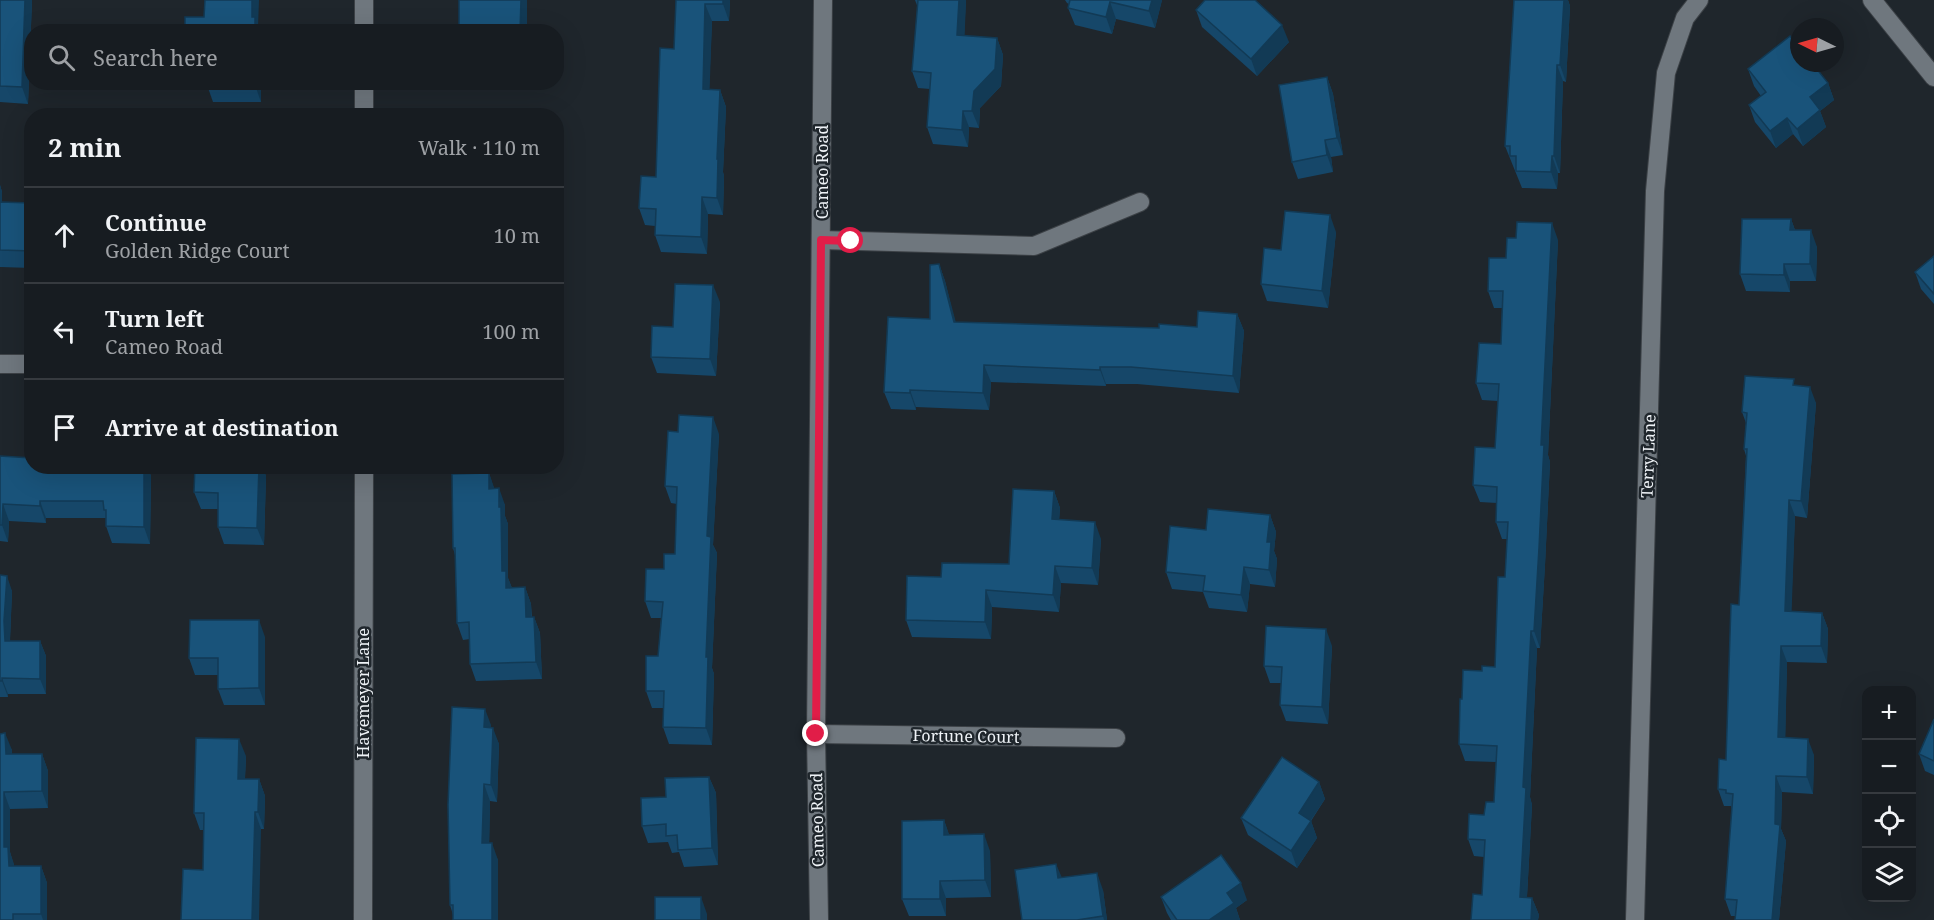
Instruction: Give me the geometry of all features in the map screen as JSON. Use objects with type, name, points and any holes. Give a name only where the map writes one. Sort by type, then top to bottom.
[{"type":"street","points":[[364,0],[364,24]]},
{"type":"street","name":"Cameo Road","points":[[819,920],[816,734],[823,0]]},
{"type":"street","name":"Terry Lane","points":[[1635,920],[1656,191],[1666,73],[1685,18],[1699,0]]},
{"type":"street","points":[[1872,0],[1934,77]]},
{"type":"street","points":[[364,90],[364,108]]},
{"type":"street","points":[[821,240],[1034,246],[1140,202]]},
{"type":"street","points":[[0,364],[24,364]]},
{"type":"street","name":"Havemeyer Lane","points":[[363,920],[364,474]]},
{"type":"street","name":"Fortune Court","points":[[816,734],[1116,738]]},
{"type":"building","points":[[0,0],[25,0],[22,87],[0,86]]},
{"type":"building","points":[[205,0],[252,0],[252,17],[255,17],[255,24],[185,24],[185,17],[204,17]]},
{"type":"building","points":[[459,0],[521,0],[520,24],[459,24]]},
{"type":"building","points":[[676,0],[723,0],[723,4],[705,4],[703,89],[720,90],[717,198],[702,197],[701,237],[655,235],[656,209],[639,208],[641,176],[656,177],[660,48],[674,49]]},
{"type":"building","points":[[918,0],[959,0],[957,35],[997,38],[995,69],[974,91],[972,111],[963,111],[962,130],[927,127],[931,73],[912,71]]},
{"type":"building","points":[[1070,0],[1152,0],[1149,11],[1110,2],[1106,17],[1068,8]]},
{"type":"building","points":[[1205,0],[1255,0],[1282,25],[1251,59],[1196,10]]},
{"type":"building","points":[[1514,0],[1564,0],[1560,65],[1557,65],[1554,156],[1552,156],[1551,172],[1516,171],[1516,156],[1510,156],[1510,146],[1505,146]]},
{"type":"building","points":[[1790,36],[1790,72],[1819,72],[1828,83],[1810,97],[1820,110],[1797,129],[1787,118],[1770,131],[1749,105],[1766,92],[1748,69]]},
{"type":"building","points":[[1327,77],[1337,138],[1325,140],[1327,155],[1292,162],[1279,85]]},
{"type":"building","points":[[0,202],[24,203],[24,251],[0,250]]},
{"type":"building","points":[[1285,211],[1330,215],[1322,291],[1261,284],[1264,248],[1281,250]]},
{"type":"building","points":[[1742,219],[1791,219],[1790,230],[1811,230],[1810,264],[1784,264],[1784,275],[1740,274]]},
{"type":"building","points":[[1517,222],[1552,223],[1541,445],[1544,445],[1539,548],[1534,631],[1531,631],[1523,787],[1526,788],[1520,897],[1532,898],[1531,920],[1471,920],[1473,894],[1482,895],[1485,840],[1468,839],[1469,814],[1484,815],[1486,802],[1494,802],[1497,746],[1459,744],[1460,699],[1462,699],[1463,670],[1482,671],[1482,666],[1495,667],[1498,577],[1505,577],[1508,522],[1496,522],[1497,487],[1473,485],[1475,447],[1495,448],[1499,384],[1476,383],[1479,343],[1501,344],[1503,291],[1488,291],[1489,258],[1506,258],[1507,238],[1516,238]]},
{"type":"building","points":[[1934,256],[1934,294],[1915,272]]},
{"type":"building","points":[[939,264],[954,322],[1159,328],[1159,324],[1197,327],[1198,311],[1237,314],[1233,376],[1131,367],[1100,367],[1100,370],[984,365],[983,393],[910,390],[910,393],[884,392],[888,317],[930,319],[930,265]]},
{"type":"building","points":[[675,284],[713,285],[710,359],[651,357],[652,326],[673,327]]},
{"type":"building","points":[[1745,376],[1794,379],[1793,385],[1810,387],[1801,501],[1789,500],[1785,611],[1822,613],[1821,646],[1781,646],[1778,737],[1808,739],[1807,777],[1776,776],[1775,824],[1780,825],[1772,920],[1735,920],[1737,900],[1725,899],[1733,794],[1718,789],[1719,759],[1726,760],[1731,604],[1739,605],[1747,449],[1744,449],[1747,413],[1742,412]]},
{"type":"building","points":[[679,415],[713,417],[707,536],[711,537],[706,657],[708,657],[706,728],[663,727],[664,691],[646,691],[646,656],[658,656],[663,602],[645,601],[646,569],[664,569],[664,554],[675,554],[677,487],[665,486],[668,431],[678,432]]},
{"type":"building","points":[[0,456],[24,458],[24,474],[144,474],[144,527],[106,526],[106,510],[104,510],[103,501],[40,501],[40,506],[3,504],[2,525],[0,525]]},
{"type":"building","points":[[195,474],[259,474],[257,528],[218,527],[218,493],[194,492]]},
{"type":"building","points":[[452,474],[489,474],[489,489],[499,488],[502,571],[506,571],[506,588],[525,587],[526,617],[534,617],[536,662],[470,664],[469,622],[457,623],[455,548],[453,548]]},
{"type":"building","points":[[1013,489],[1054,491],[1052,519],[1095,522],[1092,568],[1055,566],[1053,595],[986,590],[985,622],[906,620],[907,576],[941,577],[942,563],[1009,564]]},
{"type":"building","points":[[1208,509],[1270,515],[1267,542],[1271,542],[1269,570],[1244,567],[1241,595],[1203,591],[1205,576],[1166,572],[1170,526],[1206,530]]},
{"type":"building","points":[[0,575],[7,576],[5,641],[40,641],[40,679],[2,678],[0,681]]},
{"type":"building","points":[[190,620],[259,620],[259,688],[218,689],[218,658],[189,658]]},
{"type":"building","points":[[1266,626],[1326,629],[1322,707],[1280,705],[1282,667],[1264,666]]},
{"type":"building","points":[[452,707],[485,709],[484,727],[493,728],[491,785],[484,784],[482,843],[492,843],[492,920],[453,920],[453,905],[450,905],[448,805]]},
{"type":"building","points":[[1934,719],[1934,761],[1919,754]]},
{"type":"building","points":[[5,733],[6,754],[42,754],[42,791],[4,792],[4,847],[8,847],[9,866],[41,866],[41,914],[13,914],[13,920],[0,920],[0,734]]},
{"type":"building","points":[[196,738],[239,739],[238,779],[259,779],[258,812],[255,812],[252,920],[181,920],[183,869],[203,870],[204,813],[194,813]]},
{"type":"building","points":[[1282,757],[1319,782],[1299,813],[1311,821],[1291,851],[1241,818]]},
{"type":"building","points":[[709,777],[712,848],[678,850],[677,835],[666,836],[666,824],[642,826],[641,798],[666,797],[665,778]]},
{"type":"building","points":[[944,820],[944,835],[984,834],[985,880],[940,881],[940,899],[902,899],[902,821]]},
{"type":"building","points":[[1221,855],[1241,883],[1227,893],[1234,903],[1209,920],[1177,920],[1161,897]]},
{"type":"building","points":[[1056,864],[1058,878],[1097,873],[1103,916],[1077,920],[1022,920],[1015,870]]},
{"type":"building","points":[[655,897],[701,897],[701,920],[655,920]]},
{"type":"route","points":[[816,734],[821,240],[851,241]]}]
